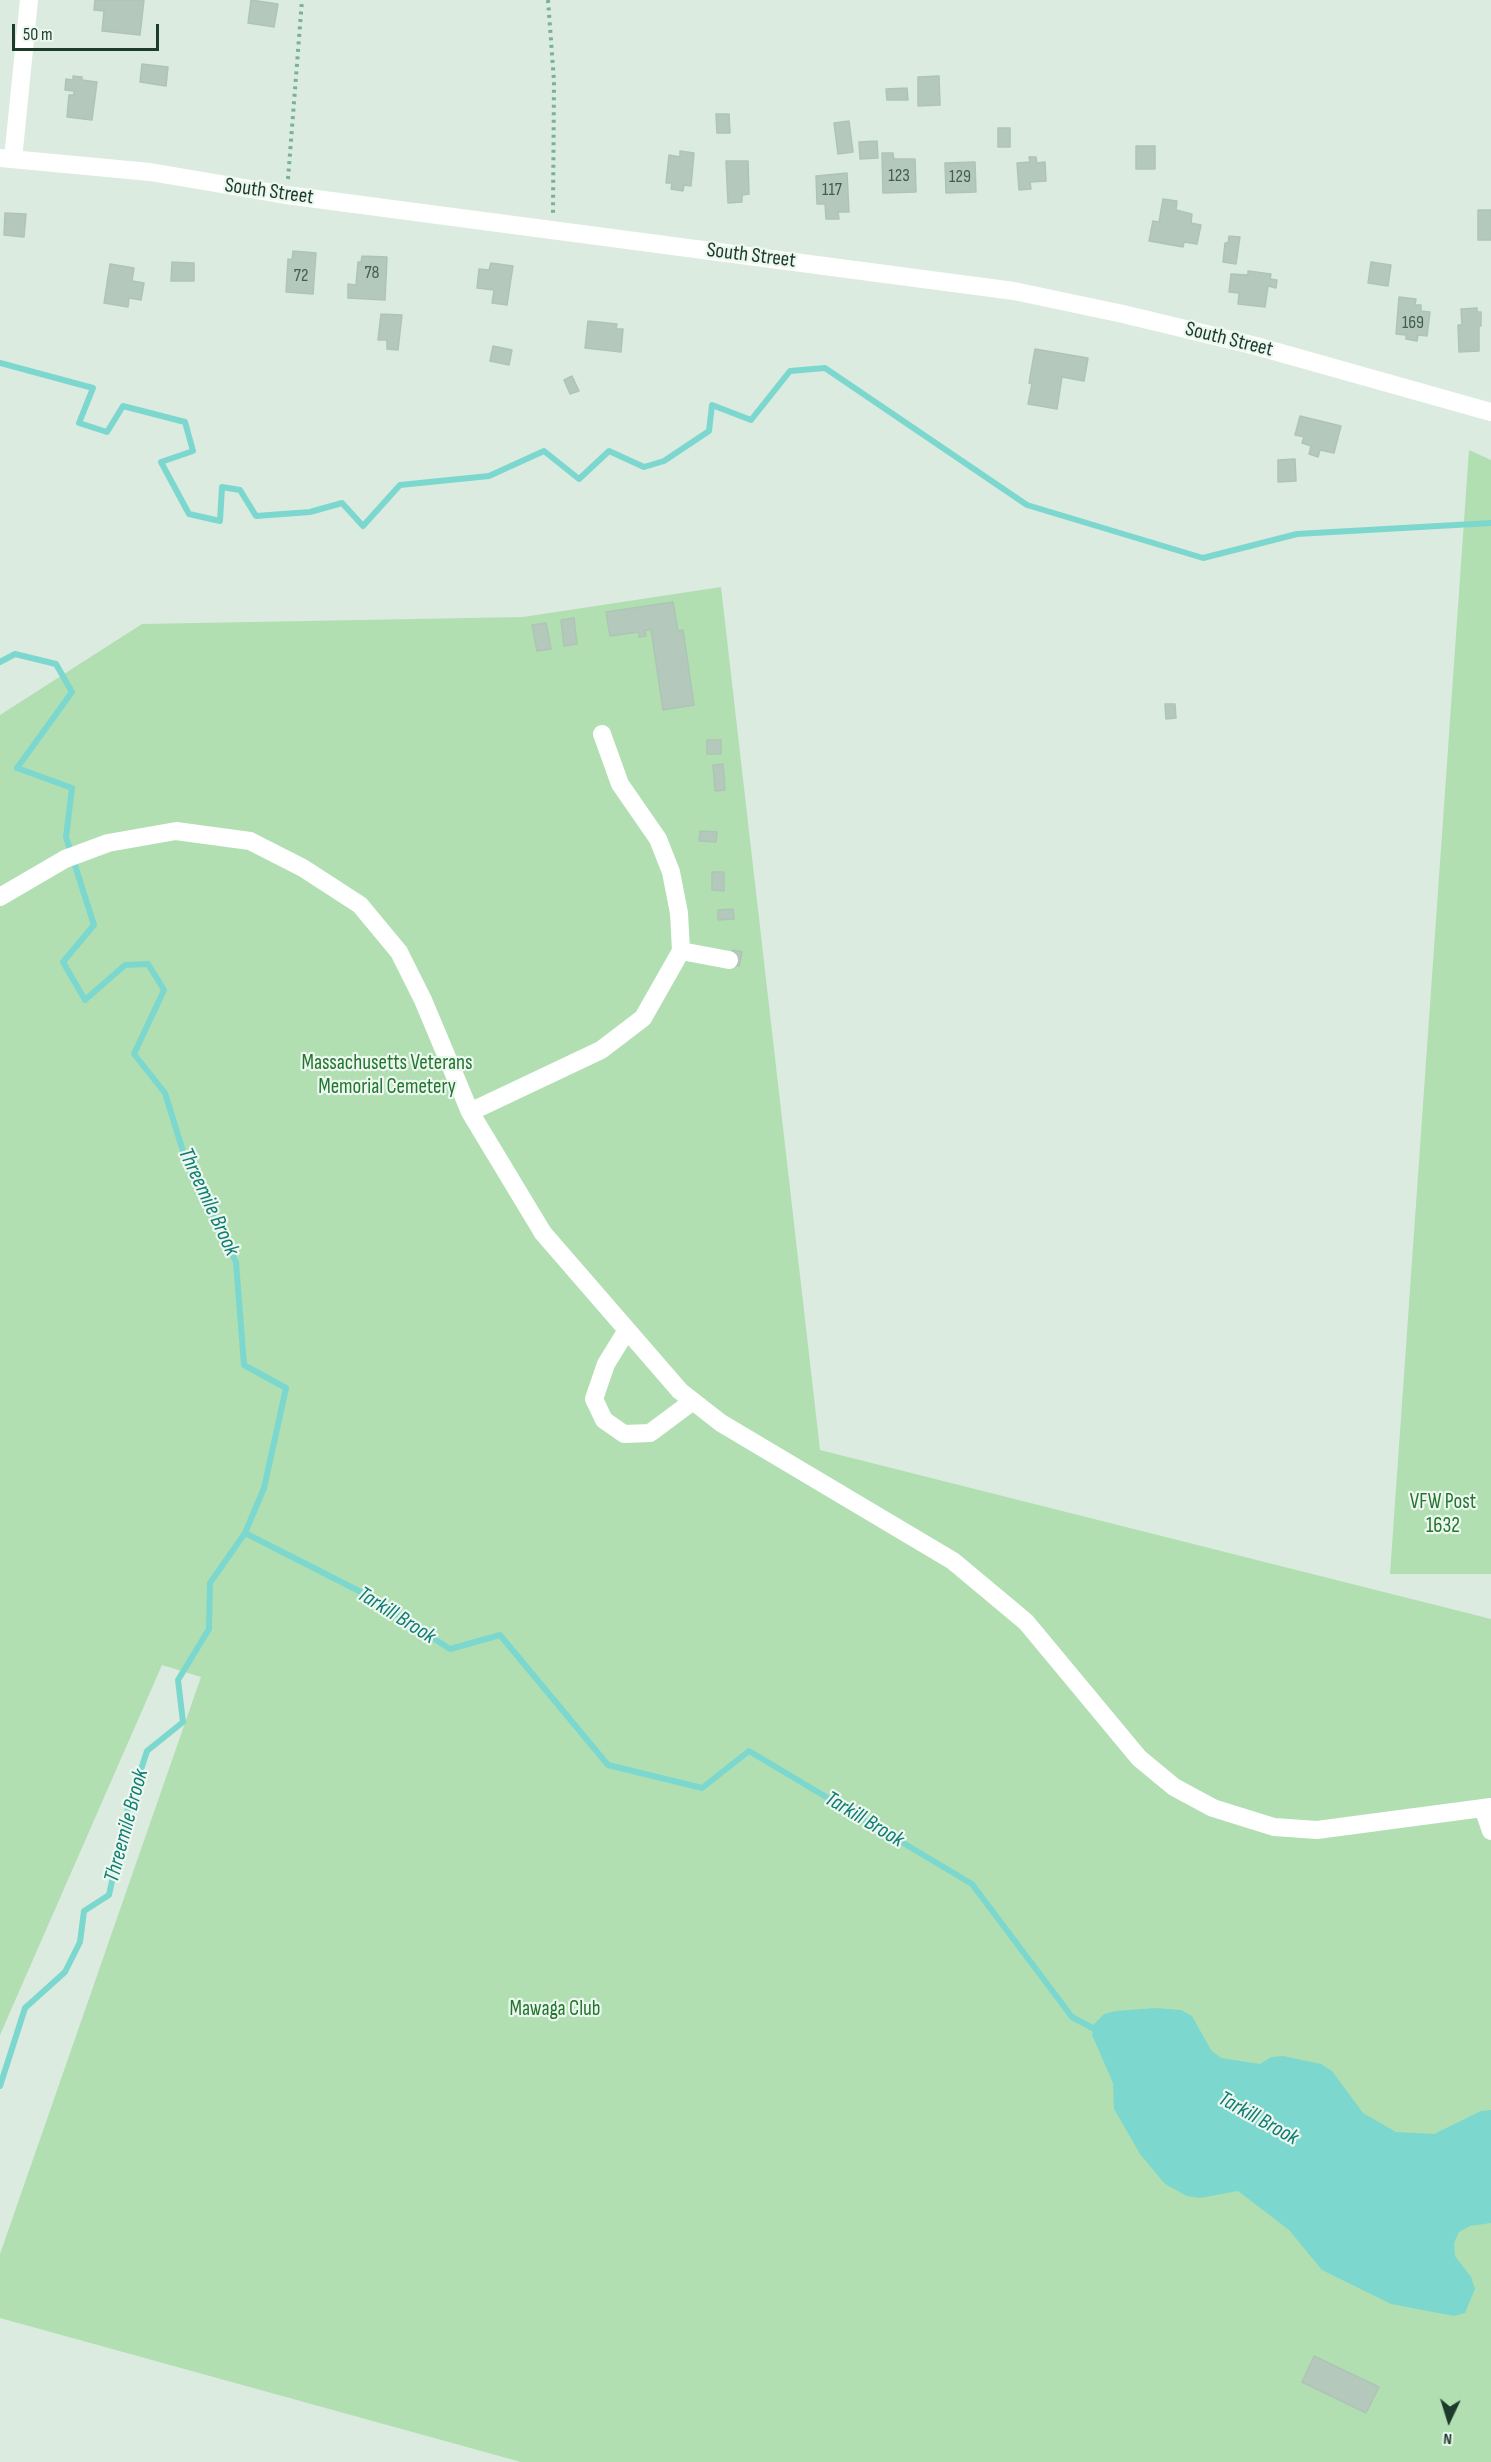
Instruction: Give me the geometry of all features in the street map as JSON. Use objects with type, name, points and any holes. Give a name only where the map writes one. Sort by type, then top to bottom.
[{"type":"street","points":[[6,159],[29,0]]},
{"type":"street","name":"South Street","points":[[6,159],[150,171],[286,195],[968,284],[1061,300],[1256,346],[1491,412]]},
{"type":"street","points":[[470,1112],[601,1050],[609,1044],[643,1018],[681,951],[679,913],[671,872],[658,839],[620,783],[602,734]]},
{"type":"street","points":[[0,897],[72,856],[108,843],[176,831],[250,841],[303,868],[360,905],[399,952],[423,1000],[470,1112],[543,1233],[680,1391],[721,1423],[953,1561],[1026,1622],[1139,1758],[1174,1787],[1213,1808],[1274,1827],[1317,1830],[1487,1807],[1491,1831]]},
{"type":"street","points":[[681,951],[729,960]]},
{"type":"street","points":[[627,1330],[606,1364],[594,1399],[604,1420],[624,1434],[650,1433],[693,1401]]},
{"type":"path","points":[[286,195],[302,0]]},
{"type":"path","points":[[548,0],[554,81],[553,230]]},
{"type":"green space","name":"VFW Post 1632","points":[[1469,450],[1491,460],[1491,1574],[1390,1574]]},
{"type":"green space","points":[[721,587],[820,1450],[1491,1619],[1491,2462],[521,2462],[0,2318],[0,2254],[201,1677],[162,1665],[0,2035],[0,715],[142,624],[523,617]]},
{"type":"water","points":[[1155,2008],[1181,2010],[1192,2016],[1211,2050],[1221,2058],[1260,2064],[1271,2057],[1283,2056],[1321,2064],[1332,2071],[1363,2113],[1396,2132],[1434,2134],[1481,2111],[1491,2110],[1491,2223],[1470,2226],[1459,2232],[1454,2243],[1455,2256],[1471,2277],[1475,2289],[1465,2313],[1454,2316],[1391,2304],[1322,2270],[1289,2230],[1238,2191],[1200,2198],[1187,2196],[1165,2184],[1140,2154],[1114,2109],[1113,2083],[1092,2035],[1094,2024],[1104,2014]]},
{"type":"building","points":[[95,0],[144,0],[140,35],[102,31],[104,11],[94,10]]},
{"type":"building","points":[[251,0],[278,4],[274,27],[248,23]]},
{"type":"building","points":[[142,64],[168,67],[166,86],[140,82]]},
{"type":"building","points":[[73,76],[97,82],[92,120],[67,117],[69,95],[74,95],[74,91],[65,90],[66,79],[73,80]]},
{"type":"building","points":[[939,76],[940,105],[918,106],[918,77]]},
{"type":"building","points":[[907,88],[908,100],[887,100],[886,89]]},
{"type":"building","points":[[716,114],[729,114],[730,133],[717,133]]},
{"type":"building","points":[[849,121],[853,152],[838,154],[834,123]]},
{"type":"building","points":[[998,128],[1010,128],[1010,147],[998,147]]},
{"type":"building","points":[[877,141],[878,158],[860,159],[859,142]]},
{"type":"building","points":[[1136,146],[1155,146],[1155,169],[1136,169]]},
{"type":"building","points":[[680,151],[694,153],[691,186],[684,185],[683,191],[671,189],[672,183],[666,183],[669,155],[680,157]]},
{"type":"building","points":[[882,153],[893,153],[894,159],[915,159],[916,192],[883,193]]},
{"type":"building","points":[[1029,157],[1036,157],[1037,163],[1045,162],[1046,181],[1030,182],[1031,189],[1019,190],[1017,163],[1030,162]]},
{"type":"building","points":[[726,161],[748,161],[749,194],[742,195],[742,202],[728,203]]},
{"type":"building","points":[[975,162],[976,192],[946,193],[945,163]]},
{"type":"building","points":[[847,173],[849,212],[838,212],[839,219],[826,219],[825,204],[817,204],[816,176]]},
{"type":"building","points":[[1163,199],[1177,201],[1176,210],[1192,214],[1191,223],[1201,225],[1197,244],[1184,242],[1183,247],[1149,241],[1153,221],[1159,222]]},
{"type":"building","points":[[1478,210],[1491,210],[1491,240],[1478,240]]},
{"type":"building","points":[[5,213],[26,214],[24,237],[4,235]]},
{"type":"building","points":[[1229,236],[1240,237],[1236,264],[1223,262],[1225,243],[1228,243]]},
{"type":"building","points":[[293,251],[316,253],[313,294],[286,292],[288,259],[292,260]]},
{"type":"building","points":[[362,256],[387,257],[385,300],[348,298],[348,284],[356,285],[358,262],[361,262]]},
{"type":"building","points":[[172,262],[194,263],[194,281],[171,281]]},
{"type":"building","points":[[1371,262],[1391,265],[1388,286],[1368,283]]},
{"type":"building","points":[[491,263],[513,266],[507,305],[492,303],[494,290],[477,288],[479,269],[489,270]]},
{"type":"building","points":[[110,264],[134,268],[132,281],[144,283],[141,300],[129,298],[128,307],[104,303]]},
{"type":"building","points":[[1248,271],[1271,274],[1270,279],[1277,280],[1276,288],[1268,286],[1265,307],[1238,304],[1239,293],[1229,292],[1231,274],[1248,275]]},
{"type":"building","points":[[1399,297],[1416,299],[1415,305],[1421,305],[1421,311],[1430,312],[1427,336],[1418,335],[1417,341],[1406,339],[1406,335],[1396,334]]},
{"type":"building","points":[[1477,308],[1477,312],[1481,312],[1479,351],[1459,352],[1458,325],[1462,325],[1461,309]]},
{"type":"building","points":[[381,314],[402,315],[398,350],[387,349],[387,340],[378,340]]},
{"type":"building","points":[[588,321],[617,324],[616,329],[623,329],[621,352],[585,348]]},
{"type":"building","points":[[493,346],[512,350],[509,365],[490,361]]},
{"type":"building","points":[[1035,349],[1088,358],[1084,381],[1062,377],[1057,409],[1028,404]]},
{"type":"building","points":[[572,376],[579,391],[570,394],[564,380]]},
{"type":"building","points":[[1300,416],[1341,426],[1334,453],[1320,450],[1318,457],[1309,454],[1311,446],[1302,443],[1304,437],[1295,435]]},
{"type":"building","points":[[1295,459],[1296,481],[1278,482],[1278,460]]},
{"type":"building","points":[[673,602],[678,631],[683,630],[694,705],[663,710],[651,629],[645,631],[646,636],[639,637],[639,632],[610,636],[606,612]]},
{"type":"building","points":[[574,618],[577,644],[564,646],[561,620]]},
{"type":"building","points":[[546,623],[551,649],[537,651],[532,625]]},
{"type":"building","points":[[1165,704],[1175,704],[1176,718],[1166,719]]},
{"type":"building","points":[[707,740],[721,740],[721,754],[707,754]]},
{"type":"building","points":[[723,764],[725,790],[715,791],[713,765]]},
{"type":"building","points":[[700,831],[717,832],[716,842],[699,841]]},
{"type":"building","points":[[712,872],[724,872],[724,891],[712,890]]},
{"type":"building","points":[[733,909],[734,919],[718,920],[718,910]]},
{"type":"building","points":[[733,950],[742,952],[739,966],[729,964]]},
{"type":"building","points":[[1314,2356],[1379,2387],[1366,2413],[1302,2382]]},
{"type":"waterway","points":[[0,363],[93,388],[79,423],[107,432],[123,406],[185,422],[193,451],[161,462],[189,514],[220,521],[222,487],[240,490],[256,516],[310,512],[342,503],[363,526],[400,485],[489,476],[544,451],[579,479],[609,451],[644,467],[664,461],[709,431],[712,405],[751,420],[790,371],[825,368],[1027,505],[1203,558],[1297,534],[1491,523]]},
{"type":"waterway","name":"Threemile Brook","points":[[0,662],[15,654],[56,664],[72,692],[17,768],[72,788],[66,837],[94,925],[63,962],[85,1000],[125,965],[148,964],[164,990],[134,1054],[165,1093],[187,1164],[236,1262],[244,1365],[286,1388],[264,1488],[245,1533],[210,1583],[209,1629],[178,1680],[183,1722],[147,1751],[127,1812],[109,1895],[84,1911],[80,1942],[65,1972],[25,2008],[0,2086]]},
{"type":"waterway","name":"Tarkill Brook","points":[[245,1533],[361,1592],[450,1649],[500,1635],[608,1765],[702,1788],[749,1751],[972,1884],[1072,2017],[1098,2031]]},
{"type":"park label","name":"Massachusetts Veterans Memorial Cemetery","points":[[387,1076]]},
{"type":"park label","name":"Mawaga Club","points":[[555,2010]]}]
